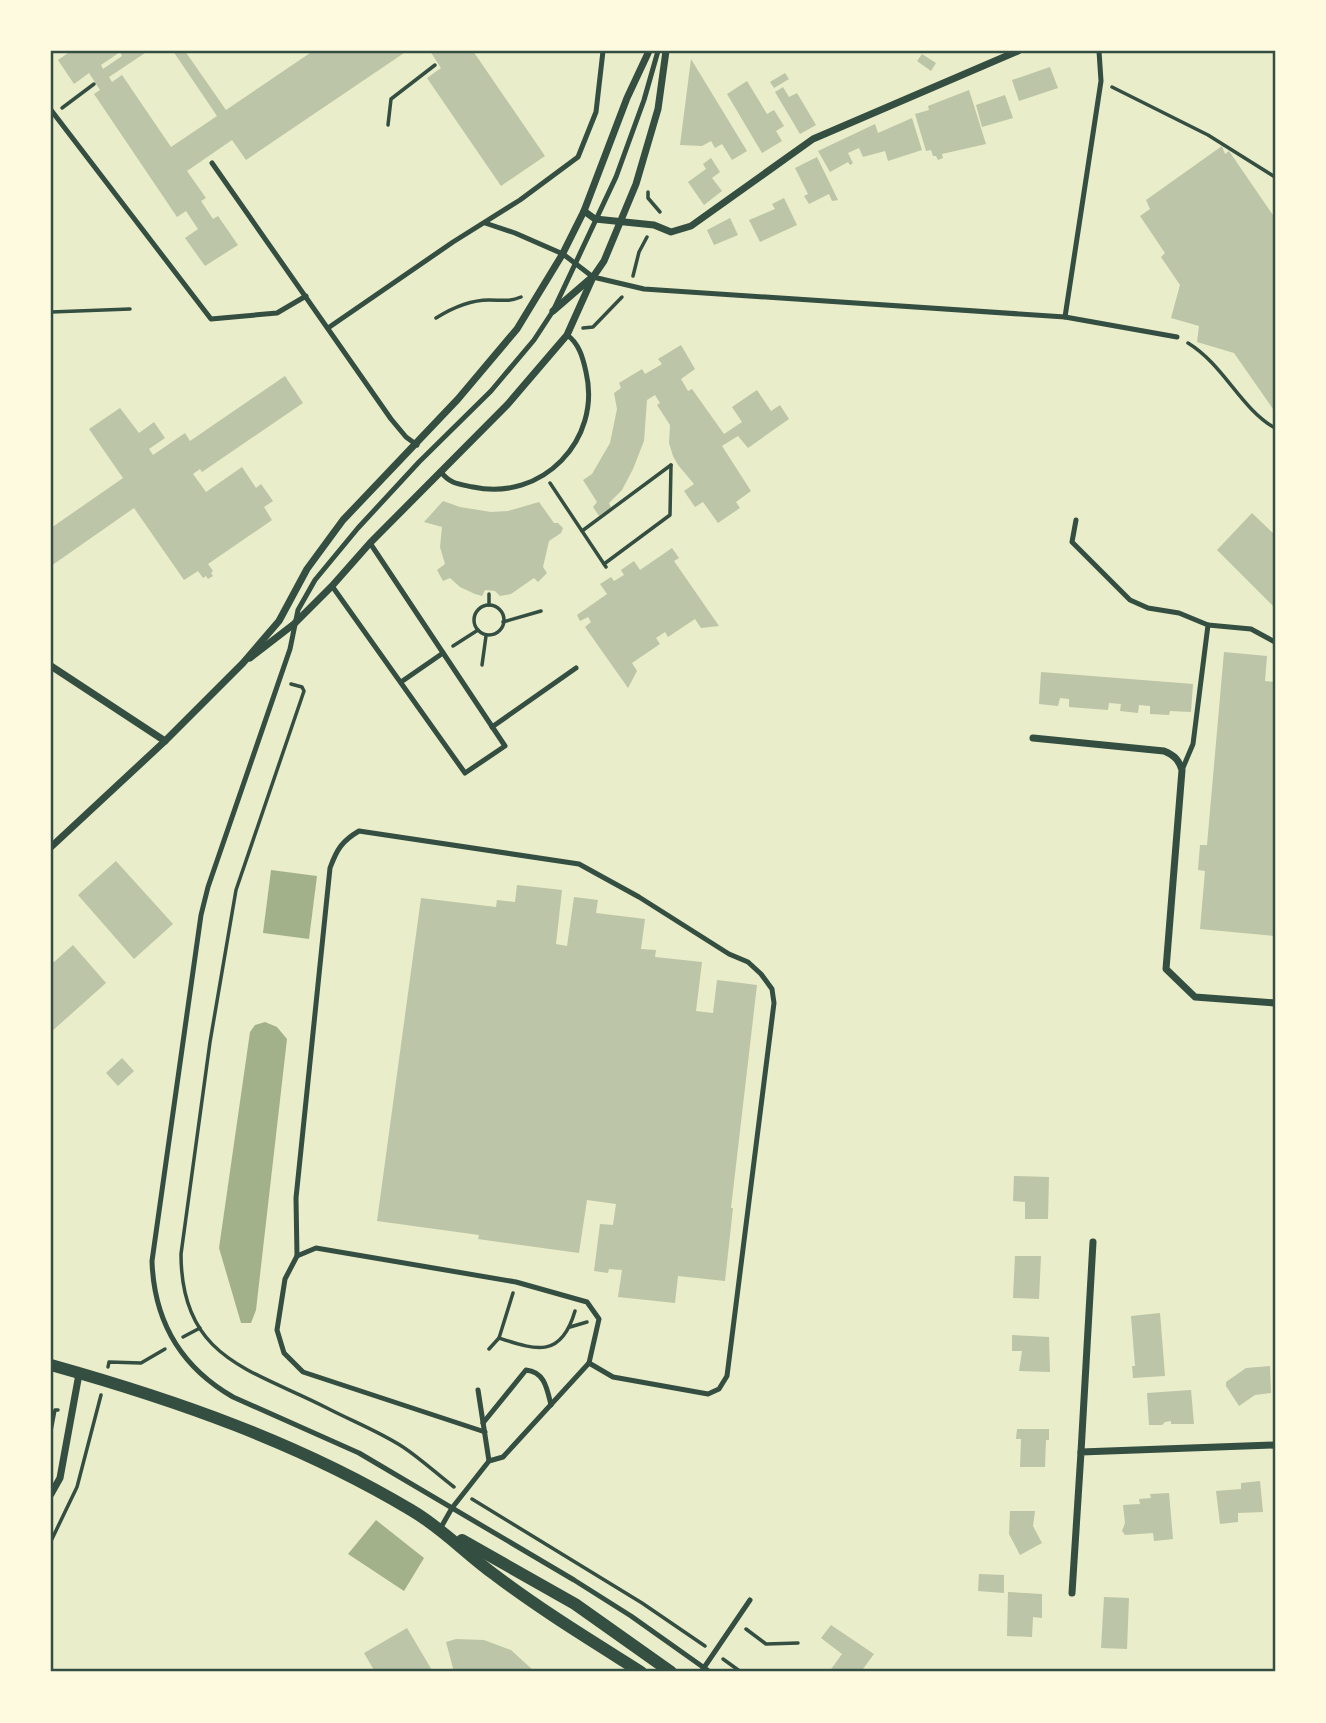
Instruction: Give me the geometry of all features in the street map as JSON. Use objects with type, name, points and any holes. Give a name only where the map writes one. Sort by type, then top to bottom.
[{"type":"street","points":[[51,847],[243,663],[279,621],[307,569],[343,520],[458,400],[517,329],[563,254],[584,211],[627,98],[649,51]]},
{"type":"street","points":[[243,663],[294,624],[332,586],[370,543],[508,404],[566,335],[593,277],[604,261],[636,184],[658,109],[666,51]]},
{"type":"street","points":[[584,211],[595,219],[654,225],[671,232],[691,226],[813,139],[1018,51]]},
{"type":"street","points":[[553,311],[593,277]]},
{"type":"street","points":[[51,666],[164,741]]},
{"type":"street","points":[[1033,738],[1172,754],[1182,770],[1166,969],[1195,997],[1275,1003]]},
{"type":"street","points":[[1072,1592],[1093,1242]]},
{"type":"street","points":[[51,1365],[232,1423],[283,1444],[384,1495],[575,1604],[671,1672]]},
{"type":"street","points":[[51,1494],[60,1478],[79,1374]]},
{"type":"street","points":[[1081,1452],[1275,1445]]},
{"type":"street","points":[[440,1529],[494,1575],[641,1672]]},
{"type":"lane","points":[[328,328],[485,223],[578,156],[596,113],[603,51]]},
{"type":"lane","points":[[658,51],[644,100],[616,177],[553,311],[534,340],[498,383],[419,462],[341,549],[315,580],[299,610],[290,649],[208,887],[201,915],[152,1261],[155,1297],[163,1321],[197,1371],[215,1386],[233,1397],[359,1453],[586,1587],[703,1670],[710,1672]]},
{"type":"lane","points":[[1065,317],[1101,81],[1099,51]]},
{"type":"lane","points":[[52,112],[211,319],[277,313],[306,296]]},
{"type":"lane","points":[[212,163],[391,418],[416,445]]},
{"type":"lane","points":[[485,223],[563,254],[593,277],[644,289],[1065,317],[1177,337]]},
{"type":"lane","points":[[441,472],[449,482],[493,491],[520,486],[544,475],[565,458],[580,436],[588,410],[589,384],[583,358],[574,340],[566,335]]},
{"type":"lane","points":[[1076,520],[1072,542],[1130,600],[1148,608],[1179,613],[1209,625],[1251,629],[1275,642]]},
{"type":"lane","points":[[332,586],[465,773],[505,746],[370,543]]},
{"type":"lane","points":[[1182,770],[1193,744],[1209,625]]},
{"type":"lane","points":[[401,682],[443,653]]},
{"type":"lane","points":[[492,727],[576,668]]},
{"type":"lane","points":[[485,1432],[303,1372],[284,1353],[277,1330],[285,1279],[297,1256],[296,1198],[330,868],[337,848],[359,831],[579,864],[639,897],[729,954],[748,962],[772,989],[774,1003],[727,1376],[719,1389],[708,1394],[613,1377],[589,1363]]},
{"type":"lane","points":[[297,1256],[316,1248],[516,1282],[587,1302],[599,1319],[589,1363],[503,1457],[489,1461],[452,1508],[440,1529]]},
{"type":"lane","points":[[483,1423],[526,1370],[538,1374],[546,1384],[551,1405]]},
{"type":"lane","points":[[478,1390],[489,1461]]},
{"type":"lane","points":[[703,1670],[750,1600]]},
{"type":"path","points":[[388,125],[391,99],[435,65]]},
{"type":"path","points":[[1101,81],[1208,135],[1275,177]]},
{"type":"path","points":[[52,112],[94,84]]},
{"type":"path","points":[[573,322],[584,329],[593,327],[632,286],[634,267]]},
{"type":"path","points":[[436,318],[454,306],[486,300],[508,302],[523,296],[533,300]]},
{"type":"path","points":[[51,312],[130,309]]},
{"type":"path","points":[[1177,337],[1213,362],[1255,412],[1275,429]]},
{"type":"path","points":[[544,475],[605,565],[670,515],[671,466],[582,531]]},
{"type":"path","points":[[489,594],[489,605]]},
{"type":"path","points":[[489,605],[499,609],[503,622],[499,631],[486,635],[478,630],[474,617],[480,608],[489,605]]},
{"type":"path","points":[[503,622],[541,611]]},
{"type":"path","points":[[443,653],[478,630]]},
{"type":"path","points":[[482,665],[486,635]]},
{"type":"path","points":[[293,685],[302,687],[304,691],[236,890],[200,1110],[181,1254],[181,1276],[186,1298],[200,1328],[213,1345],[236,1365],[325,1406],[403,1447],[463,1494],[642,1603],[741,1672]]},
{"type":"path","points":[[489,1349],[499,1338],[516,1282]]},
{"type":"path","points":[[499,1338],[535,1349],[550,1346],[570,1327],[578,1299]]},
{"type":"path","points":[[109,1362],[141,1363],[200,1328]]},
{"type":"path","points":[[51,1541],[78,1486],[104,1382]]},
{"type":"path","points":[[736,1622],[765,1644],[798,1643]]},
{"type":"shaded area","points":[[271,870],[317,876],[309,939],[263,933]]},
{"type":"shaded area","points":[[265,1022],[277,1027],[287,1039],[256,1310],[251,1323],[241,1323],[219,1248],[250,1032],[255,1025]]},
{"type":"shaded area","points":[[376,1520],[424,1558],[404,1591],[348,1554]]},
{"type":"building","points":[[71,51],[148,51],[109,77],[112,82],[122,75],[171,147],[217,116],[173,51],[185,51],[226,110],[313,51],[407,51],[246,160],[232,140],[187,171],[206,198],[201,201],[213,219],[218,216],[238,245],[205,266],[185,238],[198,229],[186,211],[177,217],[94,94],[100,90],[89,73],[74,84],[58,60]],"holes":[[[120,52],[122,56],[103,69],[101,65]]]},
{"type":"building","points":[[430,51],[473,51],[545,156],[501,186],[427,78],[441,68]]},
{"type":"building","points":[[922,54],[936,63],[931,71],[917,61]]},
{"type":"building","points":[[691,59],[747,151],[732,160],[722,144],[715,148],[711,141],[702,146],[680,145]]},
{"type":"building","points":[[1050,67],[1058,88],[1019,101],[1012,80]]},
{"type":"building","points":[[785,73],[789,79],[774,88],[770,82]]},
{"type":"building","points":[[747,81],[767,114],[774,110],[784,126],[776,131],[782,141],[762,153],[727,94]]},
{"type":"building","points":[[783,87],[789,97],[797,93],[816,125],[800,134],[775,92]]},
{"type":"building","points":[[969,90],[986,144],[942,154],[943,158],[938,160],[931,150],[926,151],[915,114]]},
{"type":"building","points":[[1005,95],[1013,118],[982,127],[976,105]]},
{"type":"building","points":[[912,118],[922,150],[888,161],[885,151],[863,157],[859,148],[848,153],[853,163],[850,165],[848,162],[830,172],[818,151],[875,124],[878,133]]},
{"type":"building","points":[[1222,146],[1225,154],[1229,151],[1275,218],[1273,409],[1234,353],[1197,342],[1199,326],[1171,318],[1180,285],[1161,257],[1165,253],[1140,216],[1150,209],[1146,200]]},
{"type":"building","points":[[817,157],[838,200],[832,201],[829,194],[809,204],[804,196],[808,194],[795,168]]},
{"type":"building","points":[[711,158],[720,172],[712,178],[722,191],[704,205],[688,182],[706,169],[703,164]]},
{"type":"building","points":[[784,198],[797,225],[760,242],[749,220],[775,209],[772,204]]},
{"type":"building","points":[[730,218],[738,235],[714,245],[707,230]]},
{"type":"building","points":[[681,345],[695,369],[681,379],[688,391],[692,389],[724,434],[742,422],[732,407],[757,390],[771,411],[780,405],[789,419],[748,448],[738,436],[722,446],[751,491],[736,502],[740,508],[718,523],[703,502],[695,507],[684,491],[694,484],[673,456],[669,443],[670,425],[657,405],[660,403],[655,395],[647,400],[644,441],[633,469],[622,490],[609,503],[611,508],[599,516],[593,507],[597,502],[583,480],[592,474],[610,443],[617,409],[614,393],[621,388],[619,383],[642,369],[645,374],[662,364],[658,359]]},
{"type":"building","points":[[285,376],[303,403],[202,472],[200,469],[193,474],[206,492],[242,467],[256,488],[261,484],[273,501],[264,507],[272,520],[208,564],[213,576],[203,578],[198,571],[184,580],[134,508],[51,566],[51,528],[123,478],[89,429],[120,408],[139,433],[154,422],[165,438],[149,449],[153,455],[185,433],[190,441]]},
{"type":"building","points":[[443,501],[491,512],[508,511],[539,502],[554,523],[563,528],[561,533],[549,541],[543,567],[547,573],[538,582],[534,578],[511,594],[500,596],[495,591],[485,590],[482,596],[475,594],[460,587],[450,578],[443,581],[437,570],[445,564],[440,547],[442,527],[424,522]]},
{"type":"building","points":[[1252,513],[1275,535],[1275,608],[1217,550]]},
{"type":"building","points":[[672,548],[679,558],[674,561],[719,626],[701,628],[695,619],[668,637],[665,632],[656,638],[660,644],[632,663],[637,671],[628,688],[585,627],[591,622],[588,617],[580,621],[577,615],[607,594],[600,584],[611,577],[614,581],[624,575],[621,570],[634,561],[640,570]]},
{"type":"building","points":[[1224,652],[1267,656],[1265,681],[1275,682],[1275,936],[1200,929],[1205,871],[1198,870],[1200,845],[1207,845]]},
{"type":"building","points":[[1041,672],[1193,684],[1191,712],[1150,714],[1150,706],[1139,705],[1138,713],[1120,711],[1121,704],[1109,703],[1108,710],[1069,707],[1069,699],[1060,698],[1058,706],[1039,704]]},
{"type":"building","points":[[116,861],[173,924],[134,959],[78,895]]},
{"type":"building","points":[[517,885],[562,890],[556,944],[567,946],[574,897],[598,900],[596,913],[645,919],[641,949],[656,950],[655,957],[702,962],[696,1011],[713,1013],[717,980],[757,985],[725,1281],[678,1276],[675,1303],[618,1297],[622,1270],[609,1269],[608,1273],[594,1271],[600,1224],[613,1225],[616,1204],[587,1200],[579,1253],[478,1239],[479,1235],[377,1221],[421,898],[496,907],[497,900],[515,902]]},
{"type":"building","points":[[73,945],[106,983],[51,1032],[51,959],[54,962]]},
{"type":"building","points":[[122,1058],[134,1071],[118,1086],[106,1073]]},
{"type":"building","points":[[1014,1176],[1049,1177],[1048,1219],[1025,1219],[1025,1202],[1013,1201]]},
{"type":"building","points":[[1015,1256],[1041,1256],[1039,1299],[1013,1298]]},
{"type":"building","points":[[1160,1313],[1165,1376],[1133,1378],[1132,1366],[1135,1366],[1131,1316]]},
{"type":"building","points":[[1012,1335],[1049,1337],[1050,1372],[1019,1371],[1022,1351],[1012,1351]]},
{"type":"building","points":[[1270,1366],[1271,1393],[1255,1395],[1239,1406],[1226,1382],[1246,1368]]},
{"type":"building","points":[[1191,1390],[1194,1424],[1171,1424],[1171,1421],[1162,1425],[1149,1425],[1147,1393]]},
{"type":"building","points":[[1017,1429],[1049,1429],[1045,1467],[1020,1467],[1021,1439],[1016,1439]]},
{"type":"building","points":[[1260,1481],[1263,1512],[1238,1513],[1238,1522],[1220,1524],[1216,1491],[1241,1489],[1241,1483]]},
{"type":"building","points":[[1169,1493],[1173,1539],[1154,1541],[1153,1533],[1125,1535],[1122,1531],[1125,1523],[1123,1505],[1140,1504],[1139,1499],[1151,1498],[1150,1494]]},
{"type":"building","points":[[1010,1511],[1035,1511],[1033,1526],[1042,1543],[1020,1555],[1009,1534]]},
{"type":"building","points":[[979,1574],[1004,1575],[1004,1593],[978,1591]]},
{"type":"building","points":[[1008,1592],[1042,1594],[1042,1618],[1033,1617],[1032,1637],[1007,1636]]},
{"type":"building","points":[[1104,1597],[1129,1598],[1127,1649],[1101,1648]]},
{"type":"building","points":[[831,1625],[874,1654],[863,1669],[867,1672],[829,1672],[842,1654],[821,1638]]},
{"type":"building","points":[[407,1628],[433,1672],[375,1672],[364,1653]]},
{"type":"building","points":[[456,1639],[484,1640],[511,1650],[535,1672],[454,1672],[446,1642]]}]
